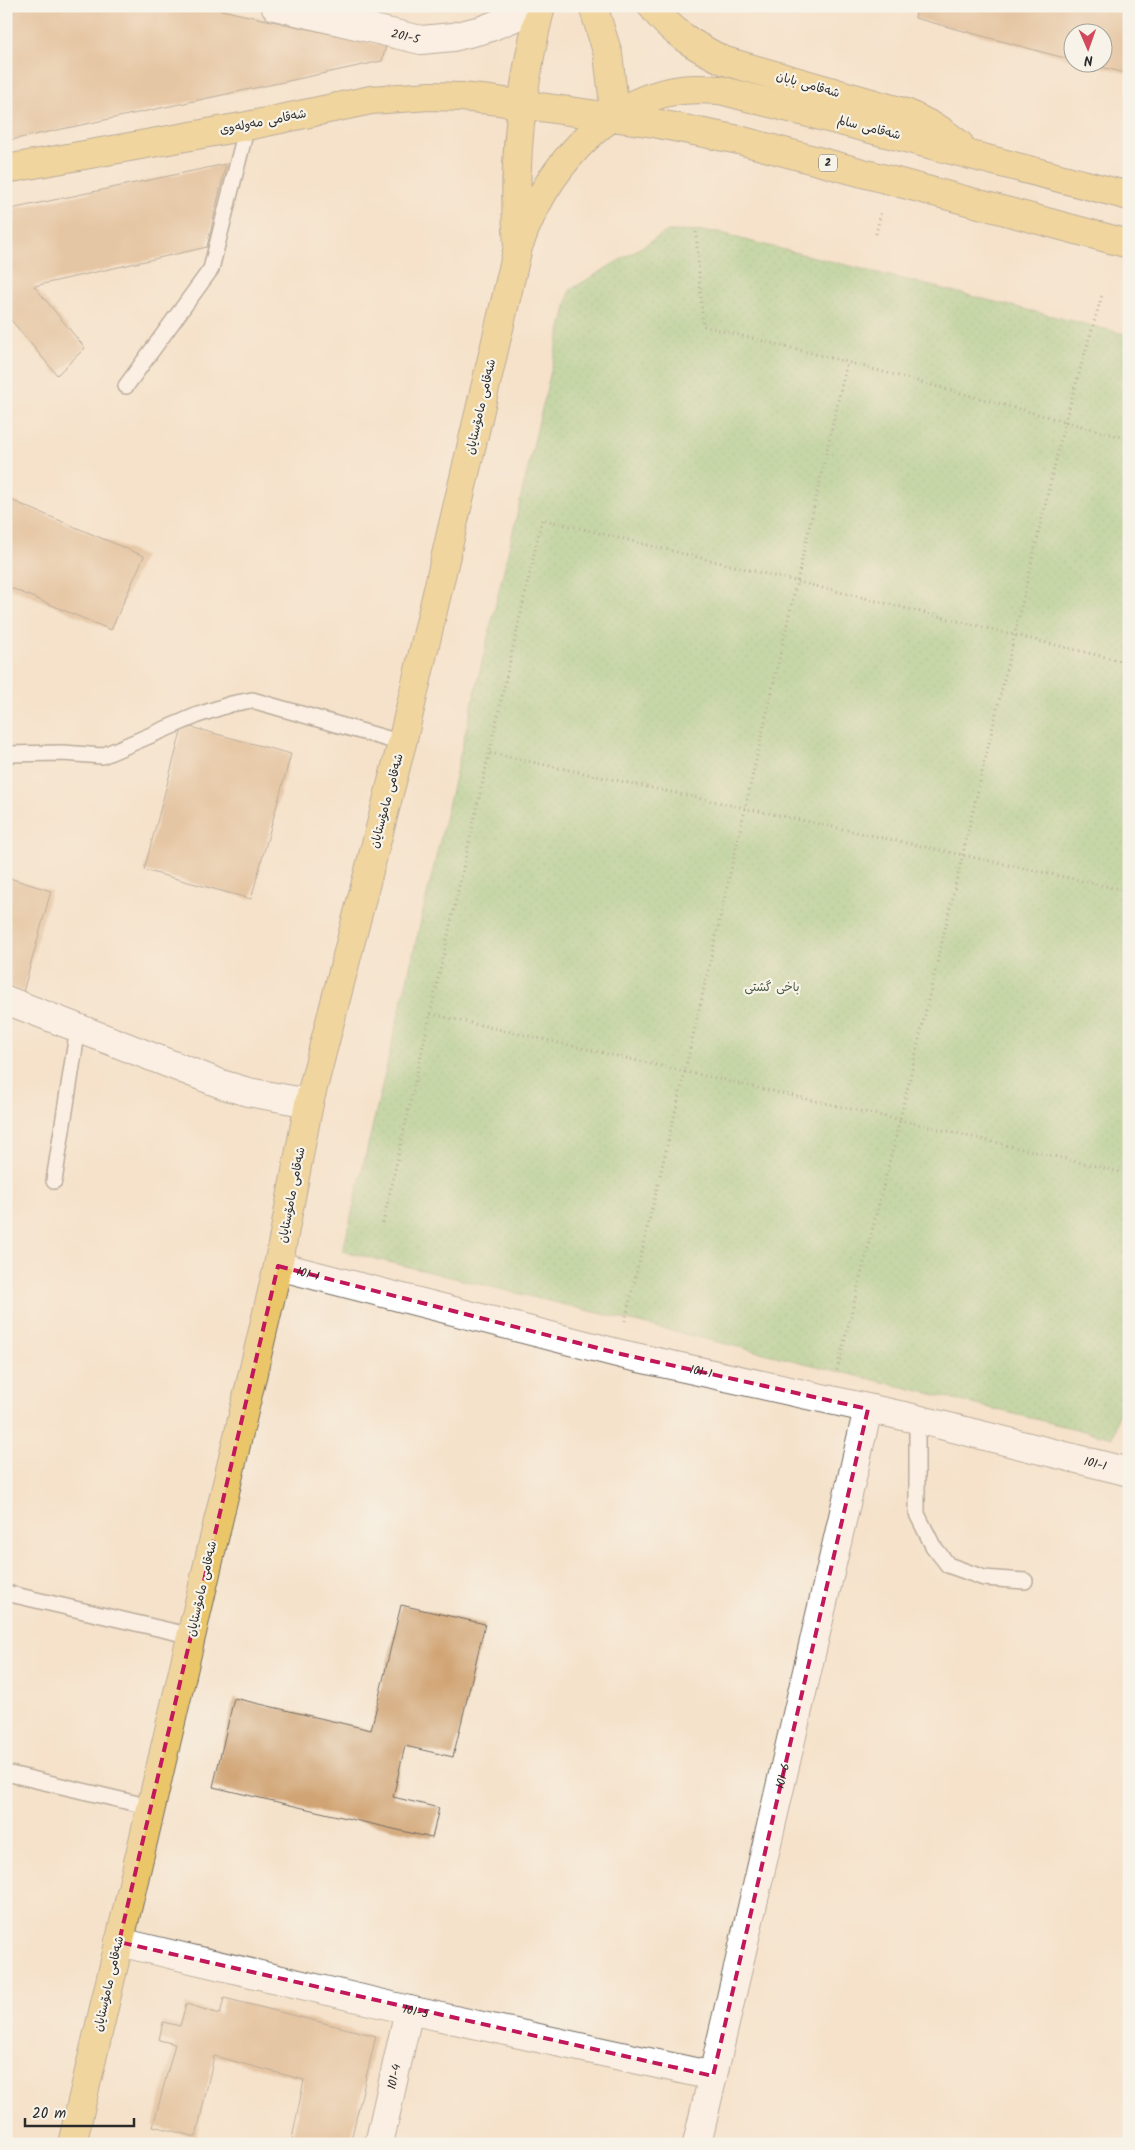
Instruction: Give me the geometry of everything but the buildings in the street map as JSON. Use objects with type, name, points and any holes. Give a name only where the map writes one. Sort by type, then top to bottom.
[{"type":"main road","points":[[522,105],[530,52],[541,6]]},
{"type":"main road","points":[[593,6],[608,54],[613,96],[611,118]]},
{"type":"main road","name":"شەقامی بابان","points":[[652,6],[675,31],[698,49],[725,61],[906,113],[940,130],[969,154]]},
{"type":"main road","name":"شەقامی سالم","points":[[611,118],[644,100],[673,91],[697,88],[720,90],[1129,196]]},
{"type":"main road","name":"شەقامی مەولەوی","points":[[6,169],[247,126],[371,100],[430,96],[461,97],[522,105]]},
{"type":"main road","name":"2","points":[[522,105],[654,123],[739,140],[1129,244]]},
{"type":"main road","name":"شەقامی مامۆستایان","points":[[518,247],[515,176],[522,105]]},
{"type":"main road","name":"شەقامی مامۆستایان","points":[[72,2144],[278,1266],[309,1103],[402,743],[518,247],[529,217],[544,189],[564,163],[611,118]]},
{"type":"street","name":"201-5","points":[[275,6],[421,40],[453,37],[485,29],[515,17],[532,6]]},
{"type":"street","points":[[6,1000],[232,1087],[248,1092],[309,1103]]},
{"type":"street","name":"101-1","points":[[278,1266],[621,1354],[1127,1464]]},
{"type":"street","name":"101-6","points":[[697,2144],[868,1409]]},
{"type":"street","name":"101-5","points":[[119,1942],[409,2010],[713,2076]]},
{"type":"street","name":"101-4","points":[[379,2144],[409,2010]]},
{"type":"lane","points":[[126,386],[210,269],[247,126]]},
{"type":"lane","points":[[6,754],[63,753],[102,756],[198,715],[231,704],[252,700],[402,743]]},
{"type":"lane","points":[[54,1181],[78,1028]]},
{"type":"lane","points":[[917,1419],[917,1514],[933,1546],[948,1565],[984,1578],[1025,1581]]},
{"type":"lane","points":[[6,1593],[192,1636]]},
{"type":"lane","points":[[6,1773],[151,1807]]},
{"type":"path","points":[[696,232],[703,326],[847,362],[1129,439]]},
{"type":"path","points":[[830,1400],[900,1120],[1065,421],[1102,295]]},
{"type":"path","points":[[621,1354],[625,1319],[686,1071],[847,362]]},
{"type":"path","points":[[383,1223],[542,519],[1129,663]]},
{"type":"path","points":[[490,754],[1129,891]]},
{"type":"path","points":[[431,1014],[1129,1174]]},
{"type":"highlighted area","points":[[278,1266],[621,1354],[868,1409],[713,2076],[119,1942]]},
{"type":"green space","name":"باخی گشتی","points":[[668,231],[719,232],[1129,335],[1129,1368],[1113,1438],[343,1251],[570,290]]}]
